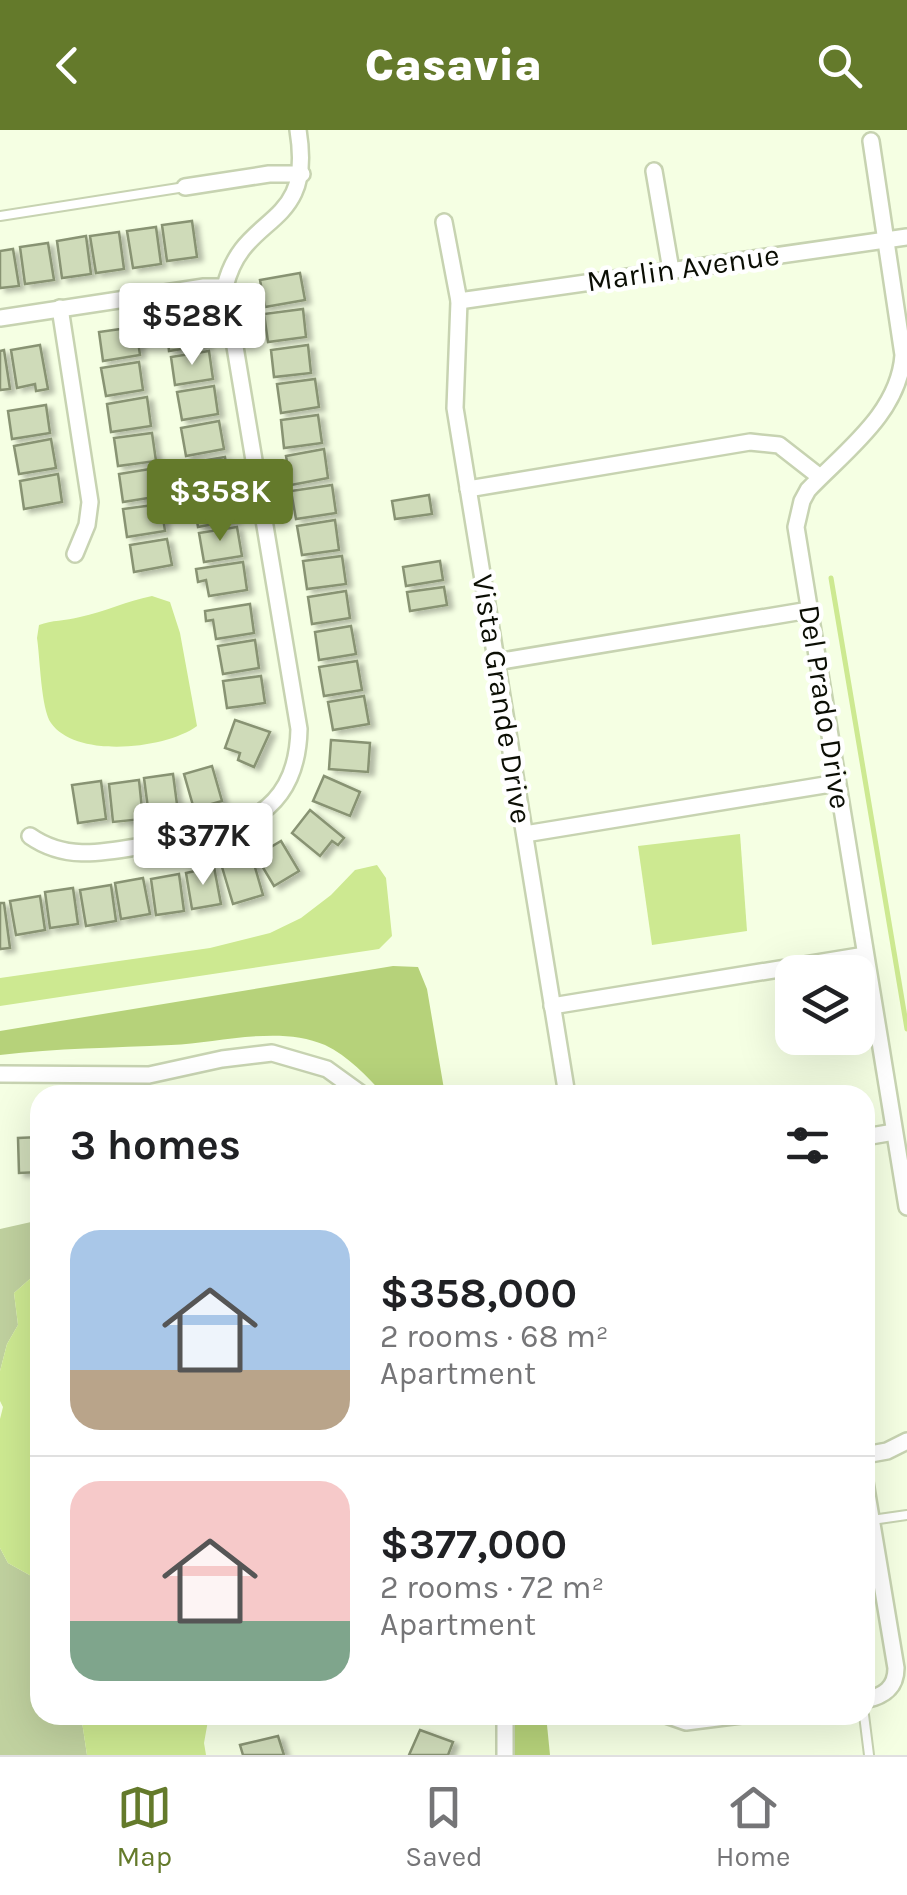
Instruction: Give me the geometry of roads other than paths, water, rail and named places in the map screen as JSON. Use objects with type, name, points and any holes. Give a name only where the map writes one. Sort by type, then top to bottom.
[{"type":"street","points":[[30,836],[46,847],[90,854],[222,833],[246,823],[268,807],[290,777],[298,752],[298,729],[226,287],[237,256],[288,204],[302,174],[298,130]]},
{"type":"street","name":"Del Prado Drive","points":[[871,141],[902,367],[870,427],[802,501],[796,526],[907,1207]]},
{"type":"street","points":[[654,170],[671,270]]},
{"type":"street","points":[[185,187],[270,174],[302,174]]},
{"type":"street","name":"Vista Grande Drive","points":[[444,222],[459,301],[455,408],[564,1085]]},
{"type":"street","name":"Marlin Avenue","points":[[459,301],[907,237]]},
{"type":"street","points":[[0,318],[226,287]]},
{"type":"street","points":[[60,308],[89,494],[87,525],[75,554]]},
{"type":"street","points":[[468,490],[750,442],[779,446],[820,477]]},
{"type":"street","points":[[496,662],[809,610]]},
{"type":"street","points":[[525,834],[837,782]]},
{"type":"street","points":[[552,1006],[865,954]]},
{"type":"street","points":[[0,1074],[149,1076],[222,1058],[272,1054],[326,1069],[349,1085]]},
{"type":"street","points":[[875,1135],[894,1132]]},
{"type":"street","points":[[875,1454],[907,1441]]},
{"type":"street","points":[[875,1534],[901,1655],[893,1685],[875,1696]]},
{"type":"street","points":[[505,1725],[505,1755]]},
{"type":"lane","points":[[0,216],[185,187]]},
{"type":"lane","points":[[875,1520],[907,1515]]},
{"type":"lane","points":[[865,1725],[869,1755]]},
{"type":"waterway","points":[[831,578],[907,1029]]}]
